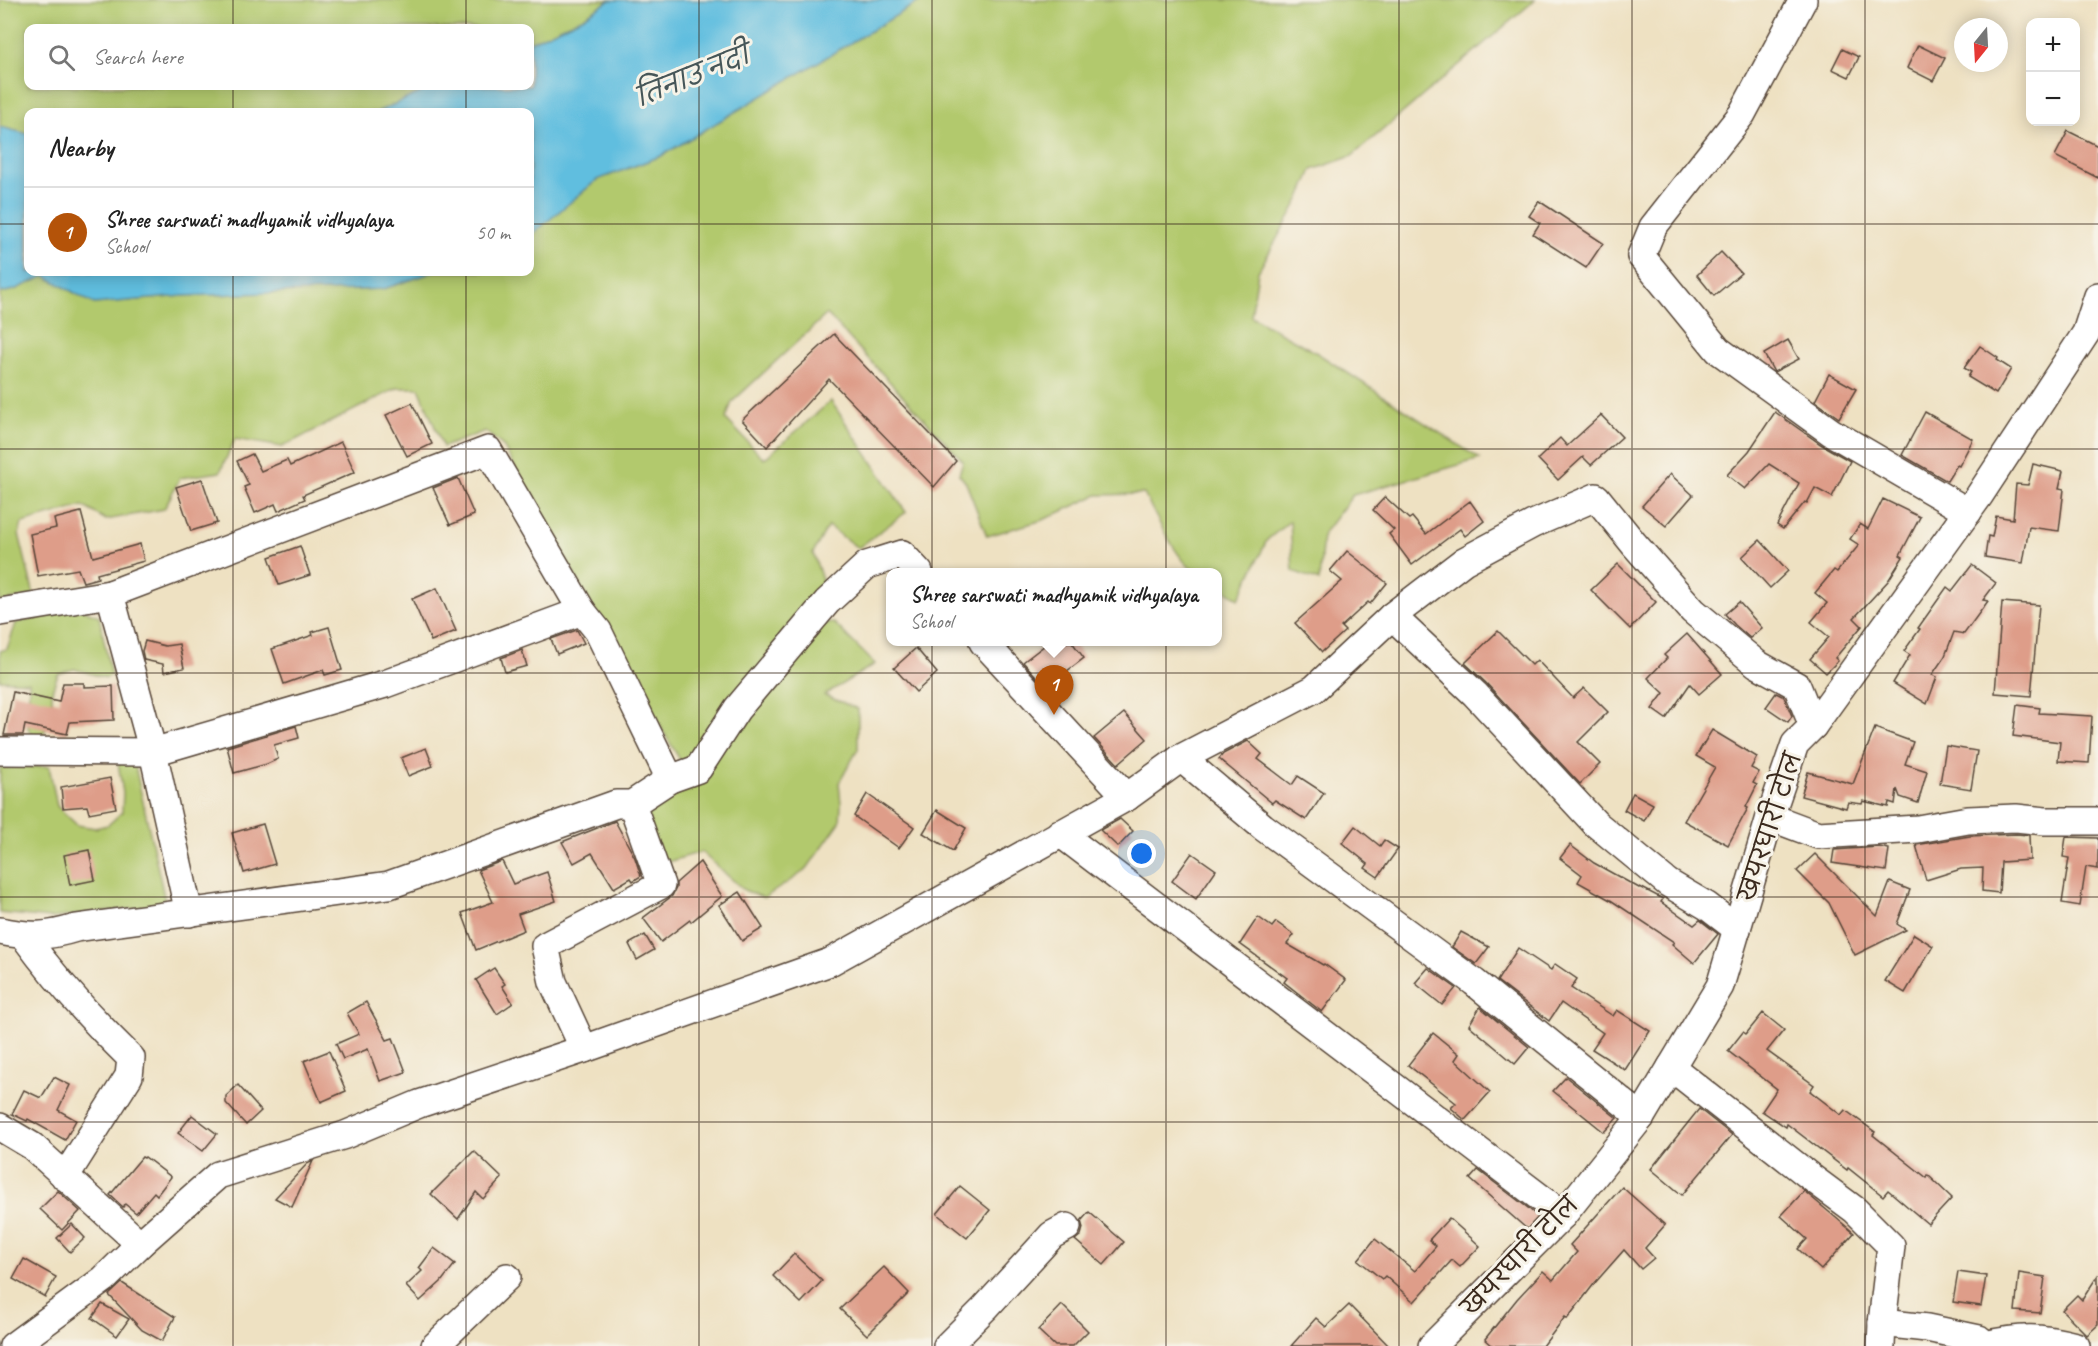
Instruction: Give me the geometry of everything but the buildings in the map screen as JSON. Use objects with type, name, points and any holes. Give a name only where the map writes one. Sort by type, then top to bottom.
[{"type":"street","points":[[1803,0],[1742,114],[1653,227],[1641,256],[1718,350],[1831,432],[1968,512]]},
{"type":"street","name":"खयरघारी टोल","points":[[1432,1346],[1563,1215],[1641,1117],[1720,986],[1770,817],[1795,744],[1813,726],[1968,512],[2092,334],[2098,296]]},
{"type":"street","points":[[0,612],[110,594],[488,450],[582,611],[598,631],[670,779]]},
{"type":"street","points":[[13,1346],[104,1279],[218,1175],[345,1135],[419,1104],[584,1049],[830,962],[1127,797],[1182,758],[1314,689],[1392,616],[1464,561],[1533,524],[1596,497],[1634,544],[1694,611],[1757,664],[1797,686],[1813,726]]},
{"type":"street","points":[[12,934],[51,936],[76,928],[389,885],[616,804],[632,804],[670,779],[698,769],[737,709],[827,602],[867,565],[902,554],[915,568]]},
{"type":"street","points":[[110,594],[153,752],[189,914]]},
{"type":"street","points":[[0,751],[153,752],[385,684],[582,611]]},
{"type":"street","points":[[1392,616],[1475,694],[1595,823],[1668,883],[1707,906],[1737,929]]},
{"type":"street","points":[[987,646],[1127,797]]},
{"type":"street","points":[[1182,758],[1263,827],[1474,982],[1641,1117]]},
{"type":"street","points":[[584,1049],[553,982],[545,946],[661,885],[632,804]]},
{"type":"street","points":[[1770,817],[1818,835],[1918,829],[1968,820],[2016,818],[2044,821],[2098,821]]},
{"type":"street","points":[[1060,833],[1563,1215]]},
{"type":"street","points":[[12,934],[96,1024],[132,1058],[129,1076],[65,1177]]},
{"type":"street","points":[[1671,1067],[1855,1210],[1891,1246],[1881,1334],[1927,1328],[1979,1339],[1985,1346],[2011,1339],[2048,1338],[2076,1346]]},
{"type":"street","points":[[0,1127],[32,1146],[140,1244]]},
{"type":"street","points":[[947,1346],[1052,1235],[1067,1227]]},
{"type":"street","points":[[435,1346],[507,1277]]},
{"type":"green space","points":[[0,0],[610,0],[584,17],[534,40],[534,24],[24,24],[24,90],[426,90],[386,108],[24,108],[24,133],[0,127]]},
{"type":"green space","points":[[922,0],[1535,0],[1352,156],[1312,170],[1300,198],[1258,272],[1251,316],[1317,353],[1480,459],[1353,495],[1323,534],[1319,581],[1293,571],[1290,521],[1267,540],[1239,599],[1222,588],[1222,568],[1191,568],[1183,560],[1175,550],[1144,494],[1097,495],[1043,520],[987,536],[966,483],[959,474],[963,461],[827,314],[732,402],[726,419],[764,459],[831,401],[906,512],[858,548],[828,526],[813,553],[826,591],[683,765],[639,691],[503,446],[485,431],[443,447],[419,388],[397,388],[282,447],[235,439],[220,472],[180,478],[164,509],[106,520],[83,506],[22,523],[19,534],[34,595],[0,602],[0,293],[14,290],[45,276],[94,304],[183,296],[383,289],[422,276],[534,276],[534,233],[597,180],[661,156]]},
{"type":"green space","points":[[79,608],[99,616],[111,675],[106,678],[74,669],[58,674],[52,691],[52,719],[40,739],[32,736],[28,728],[29,682],[0,680],[0,651],[7,649],[16,623]]},
{"type":"green space","points":[[834,623],[875,664],[824,695],[858,709],[858,749],[839,783],[840,822],[806,870],[764,898],[744,890],[701,852],[664,863],[640,808],[664,790],[814,625]]},
{"type":"green space","points":[[127,762],[135,766],[166,905],[51,918],[0,913],[0,768],[49,766],[57,806],[77,825],[95,828],[108,825],[122,812],[123,793],[118,763]]},
{"type":"water","name":"तिनाउ नदी","points":[[610,0],[922,0],[661,156],[597,180],[534,233],[534,108],[386,108],[426,90],[534,90],[534,40],[584,17]]},
{"type":"water","points":[[0,127],[24,133],[24,276],[45,276],[14,290],[0,293]]},
{"type":"water","points":[[45,276],[422,276],[383,289],[183,296],[94,304]]},
{"type":"place","name":"Shree sarswati madhyamik vidhyalaya","points":[[1054,715]]}]
